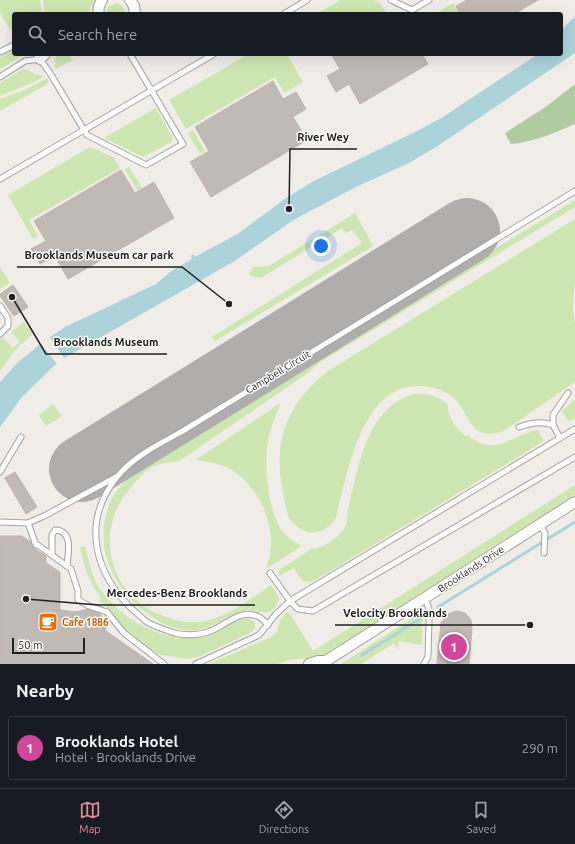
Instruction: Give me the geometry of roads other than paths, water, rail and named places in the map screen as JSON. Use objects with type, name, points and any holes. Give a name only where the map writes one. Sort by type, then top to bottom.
[{"type":"street","points":[[98,12],[102,0]]},
{"type":"street","points":[[131,0],[135,12]]},
{"type":"street","name":"Brooklands Drive","points":[[309,664],[318,661],[326,662],[425,598],[543,529],[575,502]]},
{"type":"lane","points":[[287,12],[307,0]]},
{"type":"lane","points":[[391,0],[412,10],[429,0]]},
{"type":"lane","points":[[0,52],[12,46]]},
{"type":"lane","points":[[0,77],[25,62],[40,56],[83,130],[92,139],[146,165],[183,144],[131,56]]},
{"type":"lane","points":[[0,178],[211,56]]},
{"type":"lane","name":"Campbell Circuit","points":[[268,625],[259,617],[249,614],[229,620],[210,632],[196,635],[178,633],[148,622],[119,596],[110,583],[99,557],[95,540],[96,524],[100,507],[117,477],[130,463],[156,446],[575,191]]},
{"type":"lane","points":[[0,306],[8,318],[8,326],[0,334]]},
{"type":"lane","points":[[560,438],[553,425],[553,415],[568,393]]},
{"type":"lane","points":[[519,427],[533,423],[545,422],[553,425]]},
{"type":"lane","points":[[196,664],[259,635],[276,614],[290,601],[575,429]]},
{"type":"lane","points":[[0,472],[21,437]]},
{"type":"lane","points":[[270,573],[290,601],[298,609],[313,611],[575,457]]},
{"type":"lane","points":[[0,522],[28,523],[46,516],[117,477]]},
{"type":"lane","points":[[0,518],[7,522]]},
{"type":"lane","points":[[28,523],[35,544],[71,569],[78,591],[78,600],[88,606],[107,612],[124,633],[164,664]]},
{"type":"lane","points":[[543,529],[544,553]]},
{"type":"lane","points":[[52,555],[52,535],[55,530],[60,530],[70,544],[67,566]]},
{"type":"lane","points":[[424,664],[428,657],[429,621],[429,609],[425,598]]},
{"type":"water","points":[[575,17],[575,53],[436,147],[409,163],[358,186],[295,219],[233,262],[59,361],[22,397],[0,427],[0,382],[17,363],[44,341],[65,327],[156,284],[170,272],[192,259],[191,256],[193,254],[195,257],[239,233],[286,198],[312,182],[443,117],[535,56],[563,56],[563,29]]},
{"type":"waterway","points":[[438,607],[575,522]]},
{"type":"waterway","points":[[362,655],[423,617]]},
{"type":"place","name":"River Wey","points":[[289,209]]},
{"type":"place","name":"Brooklands Museum","points":[[12,297]]},
{"type":"place","name":"Brooklands Museum car park","points":[[229,304]]},
{"type":"place","name":"Mercedes-Benz Brooklands","points":[[26,599]]},
{"type":"place","name":"Cafe 1886","points":[[48,622]]},
{"type":"place","name":"Velocity Brooklands","points":[[530,625]]},
{"type":"place","name":"Brooklands Hotel","points":[[454,647]]}]
